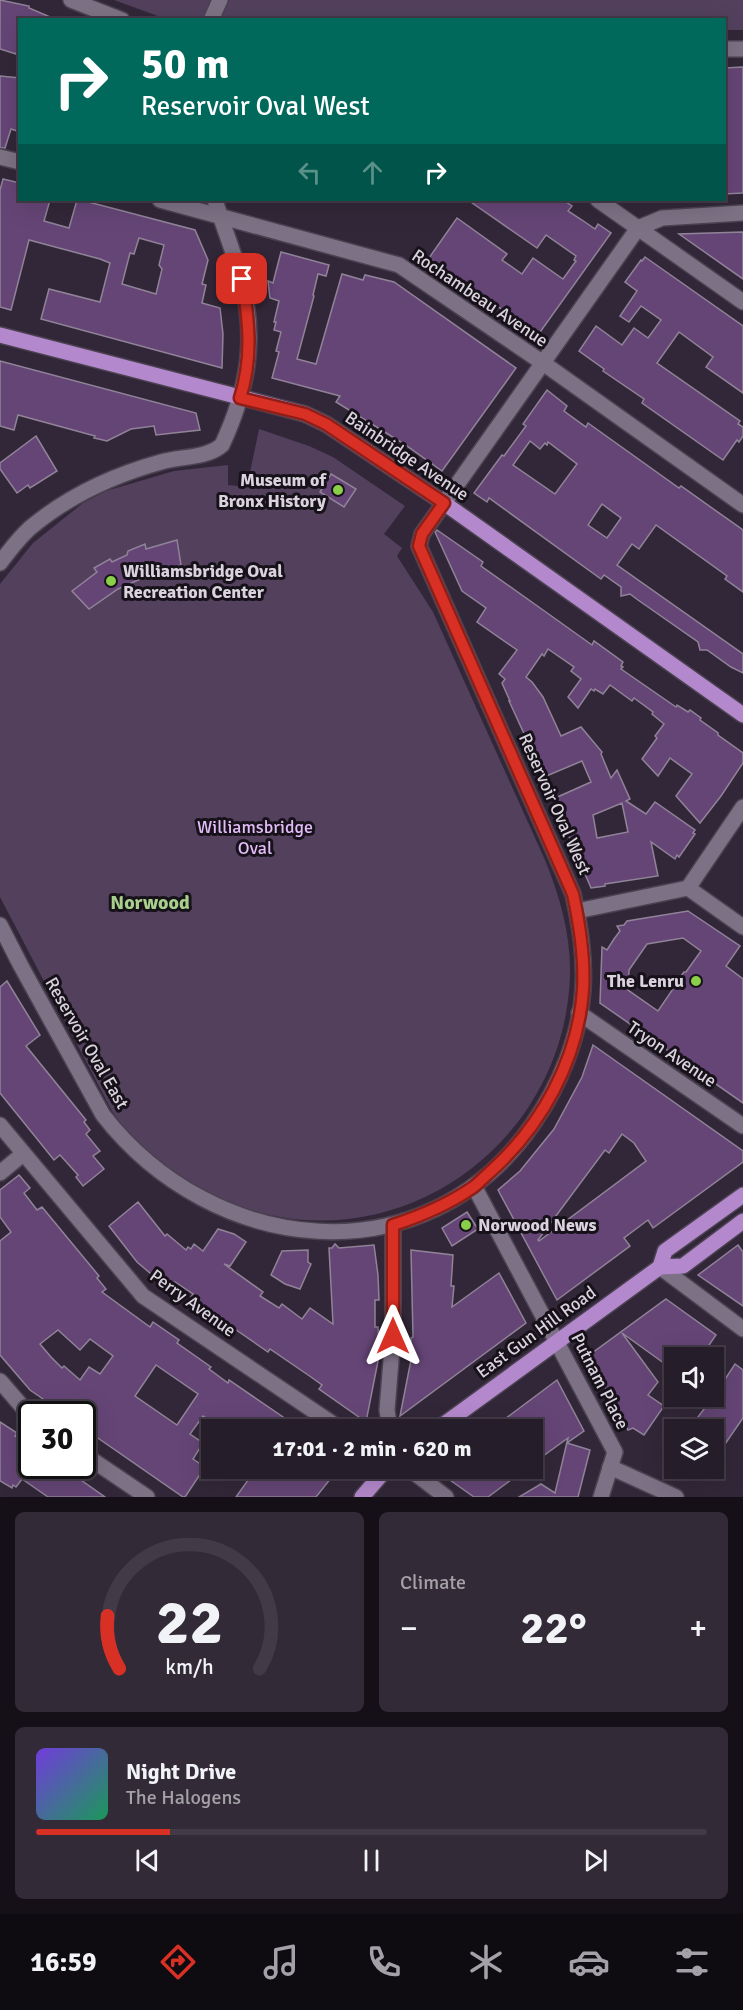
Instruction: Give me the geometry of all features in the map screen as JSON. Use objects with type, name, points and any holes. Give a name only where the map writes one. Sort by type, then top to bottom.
[{"type":"main road","name":"Bainbridge Avenue","points":[[0,335],[305,414],[326,424],[444,503],[743,715]]},
{"type":"main road","name":"East Gun Hill Road","points":[[660,1267],[665,1251],[743,1195]]},
{"type":"main road","name":"East Gun Hill Road","points":[[451,1419],[660,1267],[683,1266],[743,1221]]},
{"type":"main road","points":[[363,1497],[378,1479]]},
{"type":"street","points":[[71,0],[117,18]]},
{"type":"street","points":[[212,18],[220,0]]},
{"type":"street","points":[[726,49],[743,49]]},
{"type":"street","points":[[0,157],[18,162]]},
{"type":"street","name":"Rochambeau Avenue","points":[[164,201],[399,265],[543,363],[743,505]]},
{"type":"street","points":[[0,563],[28,530],[58,507],[110,480],[163,461],[214,452],[222,445],[240,398],[248,367],[248,319],[242,279],[215,201]]},
{"type":"street","points":[[599,201],[743,302]]},
{"type":"street","points":[[444,503],[638,228],[662,218],[743,213]]},
{"type":"street","name":"Reservoir Oval West","points":[[393,1225],[452,1201],[474,1186],[501,1162],[525,1136],[543,1110],[563,1069],[574,1038],[583,991],[583,963],[573,894],[419,546],[422,534],[444,503]]},
{"type":"street","points":[[577,911],[688,888],[743,807]]},
{"type":"street","points":[[688,888],[743,927]]},
{"type":"street","name":"Reservoir Oval East","points":[[0,925],[103,1115],[120,1137],[158,1171],[204,1201],[253,1221],[310,1231],[343,1231],[393,1225]]},
{"type":"street","name":"Tryon Avenue","points":[[579,1013],[743,1126]]},
{"type":"street","name":"Perry Avenue","points":[[0,1125],[143,1296],[326,1419]]},
{"type":"street","points":[[0,1173],[23,1154]]},
{"type":"street","name":"Putnam Place","points":[[474,1186],[615,1452],[601,1497]]},
{"type":"street","points":[[388,1419],[387,1410],[393,1336],[393,1225]]},
{"type":"street","points":[[660,1267],[743,1329]]},
{"type":"street","points":[[0,1381],[18,1402]]},
{"type":"street","points":[[96,1462],[147,1497]]},
{"type":"street","points":[[610,1467],[676,1497]]},
{"type":"street","points":[[422,1479],[446,1497]]},
{"type":"green space","points":[[114,0],[743,0],[743,30],[726,30],[726,18],[163,18]]},
{"type":"green space","name":"Williamsbridge Oval","points":[[259,429],[333,457],[405,506],[384,534],[402,548],[397,556],[433,612],[545,860],[560,902],[569,945],[570,975],[561,1036],[538,1092],[504,1139],[460,1177],[409,1204],[353,1218],[294,1219],[233,1204],[181,1178],[151,1154],[124,1127],[112,1111],[0,897],[0,584],[33,543],[83,503],[106,491],[174,471],[228,465],[228,485],[247,487]]},
{"type":"building","points":[[0,0],[29,6],[52,18],[18,18],[16,54],[0,49]]},
{"type":"building","points":[[743,67],[743,193],[726,194],[726,68]]},
{"type":"building","points":[[0,76],[18,78],[18,131],[11,129],[5,148],[0,148]]},
{"type":"building","points":[[3,179],[18,183],[18,201],[50,201],[44,221],[69,228],[77,201],[85,201],[195,230],[208,260],[202,284],[206,285],[202,303],[220,308],[223,334],[222,368],[41,319],[49,289],[100,302],[110,263],[100,259],[29,240],[11,310],[0,307],[0,190]],"holes":[[[139,238],[164,245],[159,265],[162,269],[156,294],[122,284],[130,253],[134,254]]]},
{"type":"building","points":[[469,201],[564,201],[572,206],[568,211],[595,229],[598,224],[611,233],[538,335],[429,258],[457,218],[507,254],[502,260],[522,274],[533,258],[563,279],[576,261],[574,260],[576,256],[546,235],[537,248]]},
{"type":"building","points":[[743,232],[743,279],[679,234]]},
{"type":"building","points":[[281,252],[329,265],[326,276],[318,274],[297,359],[316,364],[342,274],[363,280],[365,275],[394,282],[516,368],[442,471],[404,444],[336,402],[340,396],[272,378],[279,352],[276,351],[281,332],[274,330],[279,301],[270,298],[268,281],[273,283]]},
{"type":"building","points":[[645,257],[743,326],[743,393],[706,367],[713,357],[679,332],[657,363],[740,421],[738,424],[743,427],[743,436],[739,442],[737,440],[723,460],[642,403],[644,399],[603,371],[604,369],[579,351],[596,326],[622,345],[634,328],[648,338],[661,320],[641,306],[629,322],[620,316],[637,291],[625,282]]},
{"type":"building","points":[[0,361],[196,413],[200,430],[156,435],[154,426],[131,429],[107,441],[18,415],[14,430],[0,426]]},
{"type":"building","points":[[547,390],[567,406],[564,411],[586,427],[588,423],[743,530],[743,592],[725,579],[727,576],[656,525],[639,549],[632,544],[617,565],[743,654],[743,673],[707,650],[700,650],[698,642],[630,594],[621,596],[621,587],[604,575],[601,579],[489,498],[487,502],[474,493],[526,426],[523,424]],"holes":[[[530,441],[540,449],[548,442],[577,464],[555,494],[513,465]],[[602,504],[621,518],[607,538],[588,525]]]},
{"type":"building","points":[[36,436],[57,471],[30,488],[28,485],[17,493],[0,469],[0,463]]},
{"type":"building","name":"Museum of Bronx History","points":[[331,474],[356,489],[344,507],[320,492]]},
{"type":"building","points":[[437,530],[483,562],[481,566],[592,645],[594,641],[623,662],[621,669],[676,707],[677,705],[688,712],[690,710],[743,753],[743,763],[700,823],[676,796],[692,774],[670,758],[658,776],[642,759],[664,724],[652,714],[653,712],[634,698],[632,701],[610,685],[603,694],[591,689],[578,708],[568,697],[581,679],[571,671],[574,667],[548,649],[526,677],[543,697],[561,736],[581,727],[602,752],[611,778],[617,770],[630,799],[626,801],[646,814],[655,802],[695,830],[693,833],[695,834],[679,857],[677,855],[675,859],[651,842],[658,876],[591,888],[553,799],[591,782],[582,761],[544,777],[509,701],[502,683],[505,679],[499,674],[517,650],[477,622],[486,608],[462,591],[435,532]],"holes":[[[622,803],[628,832],[597,838],[593,815]]]},
{"type":"building","name":"Williamsbridge Oval Recreation Center","points":[[177,540],[181,565],[156,572],[118,589],[89,609],[72,591],[97,572],[94,568],[110,559],[112,562],[127,555],[128,551],[145,544],[146,549]]},
{"type":"building","points":[[688,911],[740,946],[726,966],[743,979],[743,1103],[600,1003],[602,947],[607,950],[620,931],[617,926],[624,925],[627,921]],"holes":[[[683,938],[701,951],[676,983],[671,983],[673,989],[658,1011],[628,990],[629,970],[647,944]]]},
{"type":"building","points":[[7,981],[40,1035],[26,1046],[86,1120],[84,1122],[90,1130],[86,1134],[100,1151],[93,1156],[104,1169],[83,1186],[76,1177],[78,1175],[60,1155],[54,1160],[0,1093],[0,987]]},
{"type":"building","points":[[593,1045],[743,1151],[743,1162],[653,1228],[648,1220],[624,1238],[630,1246],[557,1300],[498,1190],[520,1171],[554,1129],[582,1077]],"holes":[[[622,1134],[634,1143],[646,1161],[539,1241],[605,1150],[609,1153]]]},
{"type":"building","points":[[19,1175],[30,1188],[24,1193],[37,1210],[42,1207],[99,1276],[97,1278],[106,1289],[102,1292],[150,1327],[153,1322],[179,1340],[177,1343],[211,1367],[209,1369],[228,1383],[229,1380],[286,1419],[208,1419],[203,1416],[190,1434],[201,1442],[201,1446],[193,1459],[201,1464],[201,1473],[185,1497],[96,1437],[96,1401],[46,1401],[30,1390],[0,1355],[0,1241],[11,1232],[0,1217],[0,1190]],"holes":[[[58,1330],[80,1350],[90,1339],[113,1356],[100,1374],[89,1367],[80,1380],[64,1366],[62,1368],[40,1344]],[[156,1365],[198,1394],[177,1425],[135,1396]]]},
{"type":"building","points":[[138,1202],[165,1236],[167,1234],[186,1250],[188,1247],[191,1249],[194,1244],[203,1251],[218,1229],[234,1234],[246,1242],[230,1266],[224,1264],[263,1292],[260,1296],[279,1308],[282,1304],[302,1319],[310,1308],[333,1324],[329,1248],[335,1244],[339,1248],[374,1245],[379,1300],[375,1300],[375,1327],[378,1327],[379,1356],[367,1419],[362,1419],[319,1389],[322,1385],[311,1377],[270,1349],[268,1352],[203,1307],[191,1297],[193,1294],[175,1282],[172,1287],[158,1277],[157,1279],[137,1262],[109,1226]]},
{"type":"building","points":[[467,1212],[478,1229],[452,1246],[442,1228]]},
{"type":"building","points":[[738,1245],[743,1252],[743,1306],[698,1275]]},
{"type":"building","points":[[308,1250],[308,1262],[311,1264],[300,1289],[285,1284],[271,1275],[282,1251]]},
{"type":"building","points":[[411,1250],[453,1255],[452,1307],[499,1273],[526,1323],[400,1416],[411,1360],[411,1338],[413,1337]]},
{"type":"building","points":[[666,1299],[716,1335],[708,1347],[664,1347],[664,1363],[622,1333],[658,1382],[648,1395],[664,1406],[644,1435],[633,1428],[628,1430],[588,1356]]},
{"type":"building","points":[[735,1364],[743,1370],[743,1418],[724,1446],[724,1419],[696,1419],[706,1407],[724,1407],[724,1381]]},
{"type":"building","points":[[557,1380],[584,1431],[567,1443],[590,1450],[578,1497],[519,1497],[541,1484],[555,1493],[568,1438],[543,1456],[543,1419],[505,1419]]},
{"type":"building","points":[[0,1422],[17,1433],[15,1436],[18,1438],[18,1479],[22,1479],[16,1487],[13,1485],[12,1488],[0,1481]]},
{"type":"building","points":[[22,1479],[79,1479],[105,1497],[48,1497]]},
{"type":"building","points":[[249,1479],[330,1479],[316,1497],[236,1497]]},
{"type":"building","points":[[449,1479],[512,1479],[488,1497],[474,1497]]},
{"type":"place","name":"Museum of Bronx History","points":[[338,490]]},
{"type":"place","name":"Williamsbridge Oval Recreation Center","points":[[111,581]]},
{"type":"place","name":"The Lenru","points":[[696,981]]},
{"type":"place","name":"Norwood News","points":[[466,1225]]},
{"type":"district","name":"Norwood","points":[[150,902]]},
{"type":"route","points":[[242,279],[249,336],[248,367],[240,398],[305,414],[326,424],[444,503],[422,534],[419,546],[573,894],[580,931],[584,971],[583,991],[574,1038],[557,1084],[543,1110],[525,1136],[474,1186],[452,1201],[393,1225],[393,1336]]}]
